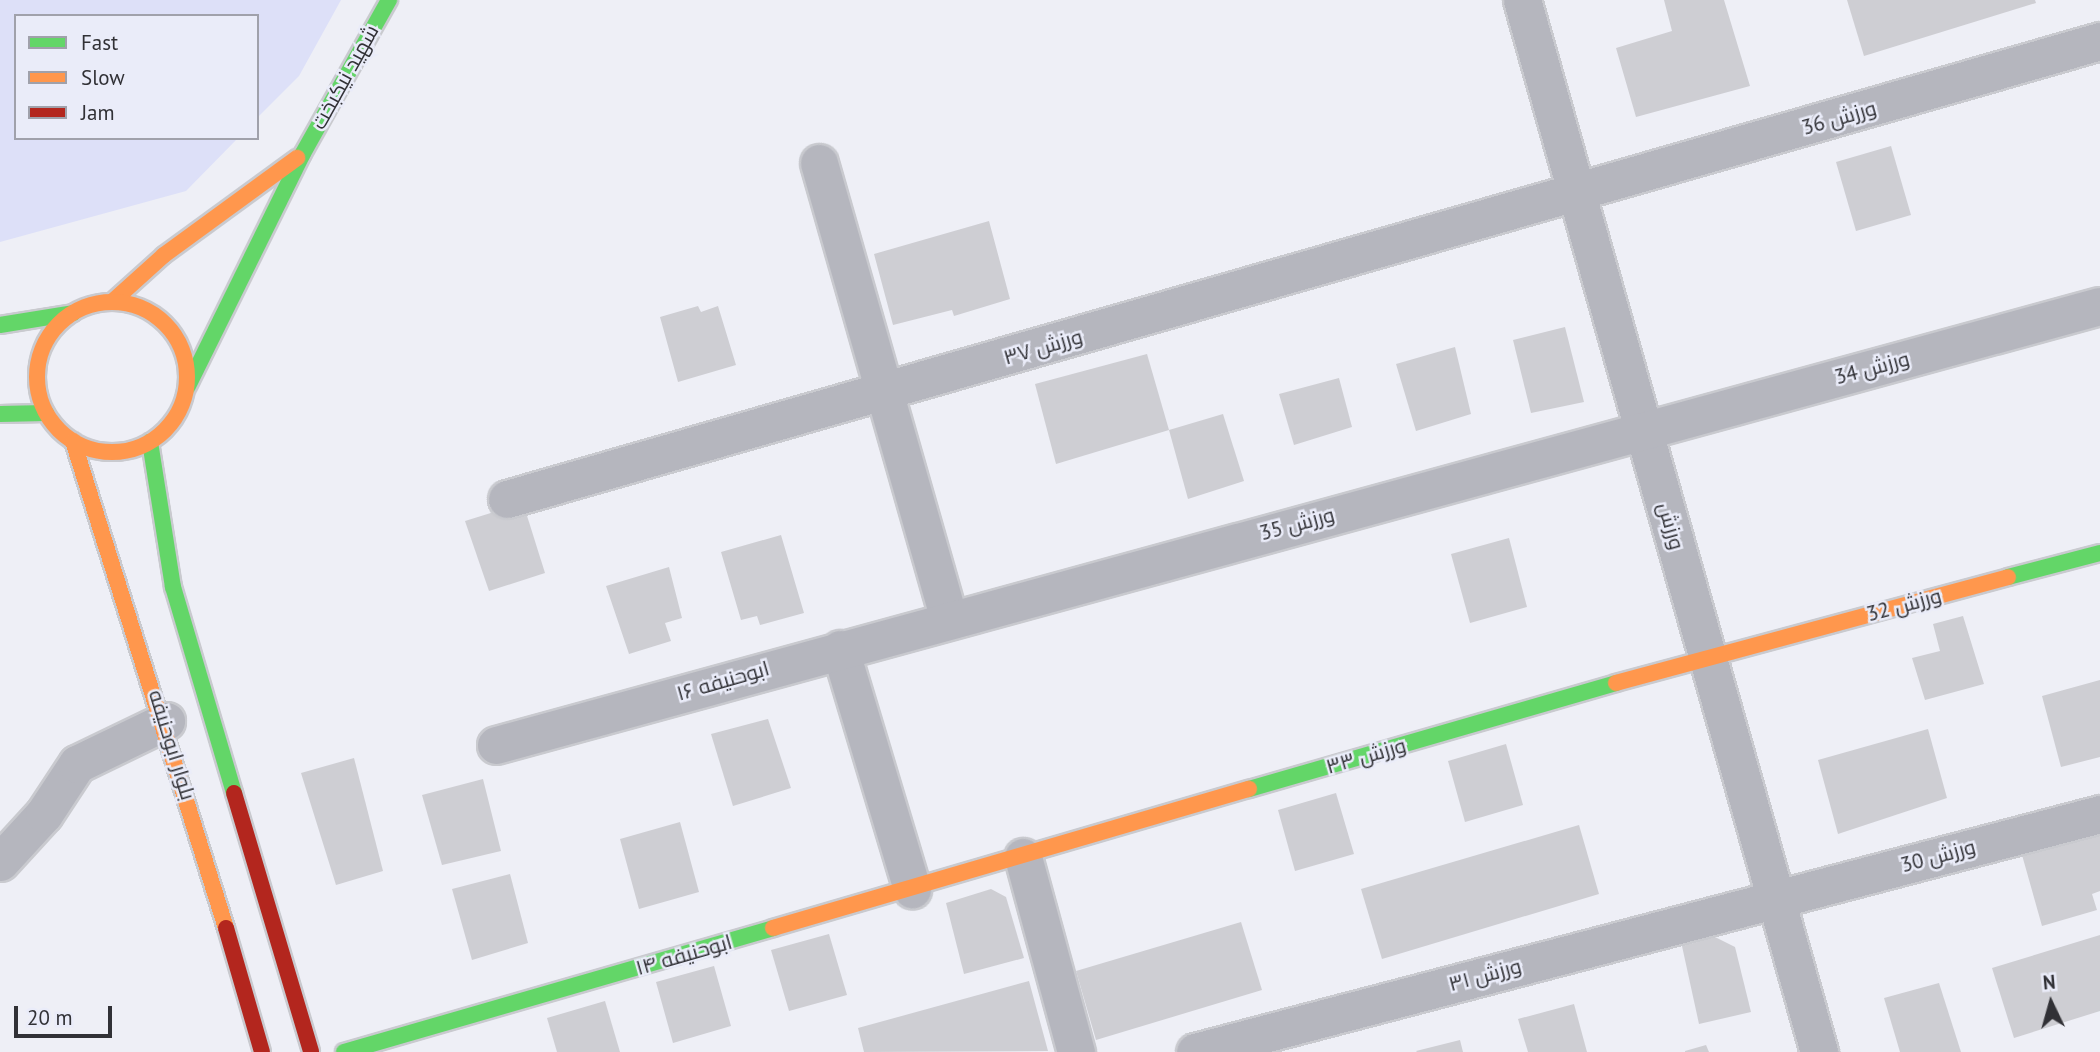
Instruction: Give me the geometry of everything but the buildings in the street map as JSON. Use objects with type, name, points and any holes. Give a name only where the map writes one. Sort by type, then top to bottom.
[{"type":"street","name":"شهید نیکبخت","points":[[188,386],[302,155],[389,0]]},
{"type":"street","name":"ورزش","points":[[1532,6],[1579,195],[1819,1052]]},
{"type":"street","name":"ورزش 36","points":[[1579,195],[2100,41]]},
{"type":"street","points":[[0,325],[74,313],[112,302],[164,255],[302,155]]},
{"type":"street","points":[[819,163],[887,392],[949,618]]},
{"type":"street","name":"ورزش ۳۷","points":[[507,499],[1579,195]]},
{"type":"street","points":[[74,313],[56,327],[37,369],[46,413],[73,441],[112,452],[150,442],[181,409],[188,386],[186,361],[160,319],[112,302]]},
{"type":"street","name":"ورزش 34","points":[[1644,430],[2100,306]]},
{"type":"street","points":[[0,414],[46,413]]},
{"type":"street","name":"ورزش 35","points":[[949,618],[1644,430]]},
{"type":"street","name":"بلوار ابوحنیفه","points":[[73,441],[166,721],[262,1052]]},
{"type":"street","name":"بلوار ابوحنیفه","points":[[150,442],[158,522],[173,587],[311,1052]]},
{"type":"street","name":"ورزش 32","points":[[1708,656],[2100,553]]},
{"type":"street","name":"ابوحنیفه ۱۶","points":[[496,745],[949,618]]},
{"type":"street","points":[[840,649],[912,889]]},
{"type":"street","name":"ورزش ۳۳","points":[[1023,857],[1708,656]]},
{"type":"street","points":[[0,862],[44,814],[77,764],[166,721]]},
{"type":"street","name":"ورزش 30","points":[[1775,898],[2100,814]]},
{"type":"street","points":[[1023,857],[1076,1052]]},
{"type":"street","name":"ابوحنیفه ۱۴","points":[[344,1052],[1023,857]]},
{"type":"street","name":"ورزش ۳۱","points":[[1195,1052],[1775,898]]},
{"type":"shaded area","points":[[0,0],[341,0],[299,76],[259,116],[259,14],[14,14],[14,140],[236,140],[186,191],[0,242]]},
{"type":"traffic: fast","points":[[188,386],[302,155],[389,0]]},
{"type":"traffic: fast","points":[[0,325],[73,313]]},
{"type":"traffic: fast","points":[[0,414],[46,413]]},
{"type":"traffic: fast","points":[[150,442],[173,587],[234,793]]},
{"type":"traffic: fast","points":[[2008,577],[2100,553]]},
{"type":"traffic: fast","points":[[1249,789],[1616,683]]},
{"type":"traffic: fast","points":[[344,1052],[773,928]]},
{"type":"traffic: slow","points":[[112,302],[164,255],[297,158]]},
{"type":"traffic: slow","points":[[112,302],[141,308],[165,324],[181,348],[187,377],[181,406],[165,430],[141,446],[112,452],[83,446],[59,430],[43,406],[37,377],[43,348],[59,324],[83,308],[112,302]]},
{"type":"traffic: slow","points":[[73,441],[226,928]]},
{"type":"traffic: slow","points":[[1616,683],[2008,577]]},
{"type":"traffic: slow","points":[[773,928],[1249,789]]},
{"type":"traffic: jam","points":[[234,793],[311,1052]]},
{"type":"traffic: jam","points":[[226,928],[262,1052]]}]
